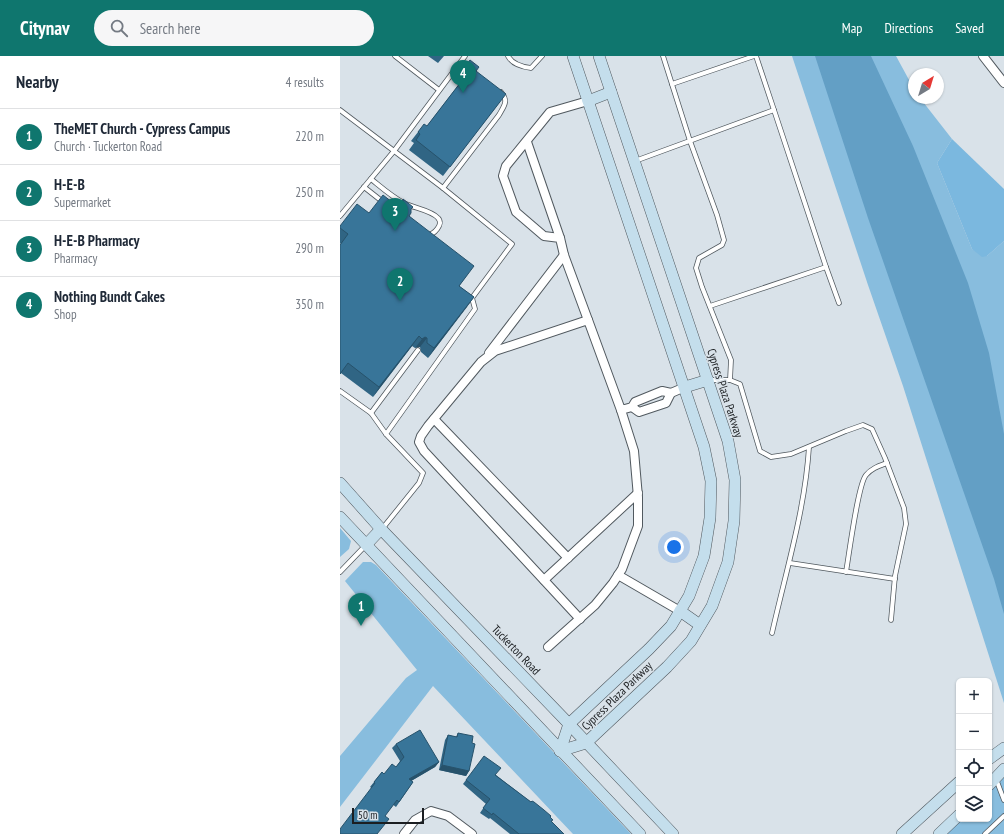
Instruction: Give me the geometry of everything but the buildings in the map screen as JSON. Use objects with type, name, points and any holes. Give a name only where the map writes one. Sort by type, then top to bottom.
[{"type":"street","name":"Cypress Plaza Parkway","points":[[560,751],[569,724],[649,649],[671,626],[689,596],[704,556],[710,518],[711,481],[704,446],[685,387],[573,56]]},
{"type":"street","name":"Cypress Plaza Parkway","points":[[560,751],[586,743],[667,667],[690,641],[712,606],[728,562],[734,521],[735,480],[728,440],[599,56]]},
{"type":"street","points":[[983,56],[1004,83]]},
{"type":"street","points":[[560,238],[544,236],[516,212],[504,176],[506,166],[550,112],[588,101],[611,92]]},
{"type":"street","points":[[527,142],[560,238],[564,255],[621,410],[634,451],[638,493],[638,526],[622,569],[595,605],[548,647]]},
{"type":"street","points":[[564,255],[487,356],[434,419],[421,436],[419,442],[424,450],[580,619]]},
{"type":"street","points":[[487,356],[495,351],[588,320]]},
{"type":"street","points":[[621,410],[632,407],[635,402],[662,391],[671,393],[708,380]]},
{"type":"street","points":[[632,407],[639,412],[646,410],[666,402],[671,393]]},
{"type":"street","points":[[434,419],[568,558]]},
{"type":"street","name":"Tuckerton Road","points":[[340,483],[381,529],[673,834]]},
{"type":"street","points":[[544,580],[638,493]]},
{"type":"street","points":[[340,517],[640,834]]},
{"type":"street","points":[[366,545],[381,529]]},
{"type":"street","points":[[618,575],[680,611],[700,625]]},
{"type":"street","points":[[992,757],[1004,748]]},
{"type":"street","points":[[992,782],[1004,769]]},
{"type":"street","points":[[902,834],[956,785]]},
{"type":"street","points":[[404,834],[414,820],[431,811],[448,816],[472,834]]},
{"type":"street","points":[[939,834],[956,818]]},
{"type":"lane","points":[[395,56],[440,90]]},
{"type":"lane","points":[[340,216],[394,151],[465,56]]},
{"type":"lane","points":[[508,56],[510,59],[523,67],[531,68],[542,56]]},
{"type":"lane","points":[[663,56],[724,240],[722,245],[698,258],[696,268],[731,360],[730,380]]},
{"type":"lane","points":[[672,84],[755,56],[839,303]]},
{"type":"lane","points":[[461,61],[467,66]]},
{"type":"lane","points":[[443,188],[504,108],[506,98],[503,93],[497,89]]},
{"type":"lane","points":[[340,110],[443,188],[512,244],[472,298],[475,309],[386,434]]},
{"type":"lane","points":[[634,161],[774,110]]},
{"type":"lane","points":[[371,179],[404,204],[432,213],[439,218],[439,226],[433,234],[426,235],[421,232]]},
{"type":"lane","points":[[364,187],[388,206]]},
{"type":"lane","points":[[710,306],[826,267]]},
{"type":"lane","points":[[371,413],[418,350]]},
{"type":"lane","points":[[708,380],[730,380],[740,384],[760,450],[771,457],[790,454],[846,430],[864,426],[872,428],[904,508],[906,524],[895,579],[891,620]]},
{"type":"lane","points":[[340,391],[371,413],[386,434],[423,473],[419,483],[381,529]]},
{"type":"lane","points":[[772,633],[790,563],[807,475],[809,447]]},
{"type":"lane","points":[[846,572],[860,493],[865,476],[872,468],[887,463]]},
{"type":"lane","points":[[340,572],[366,545]]},
{"type":"lane","points":[[790,563],[895,579]]},
{"type":"lane","points":[[992,782],[1004,800]]},
{"type":"lane","points":[[985,834],[1004,816]]},
{"type":"shaded area","points":[[792,56],[896,56],[908,78],[908,104],[925,104],[952,139],[937,163],[972,249],[987,256],[1004,241],[1004,703],[903,386]]},
{"type":"shaded area","points":[[815,56],[871,56],[913,146],[968,283],[989,353],[1004,434],[1004,614],[994,579],[868,218]]},
{"type":"shaded area","points":[[952,139],[1004,189],[1004,241],[987,256],[982,257],[972,249],[937,163]]},
{"type":"shaded area","points":[[340,528],[351,541],[349,549],[340,557]]},
{"type":"shaded area","points":[[363,562],[371,562],[376,565],[631,834],[573,834],[433,686],[340,807],[340,756],[406,678],[417,670],[345,581]]},
{"type":"shaded area","points":[[1004,777],[1004,834],[945,834],[958,822],[992,822],[992,789]]},
{"type":"place","name":"Nothing Bundt Cakes","points":[[463,93]]},
{"type":"place","name":"H-E-B Pharmacy","points":[[395,231]]},
{"type":"place","name":"H-E-B","points":[[400,301]]},
{"type":"place","name":"TheMET Church - Cypress Campus","points":[[361,626]]}]
